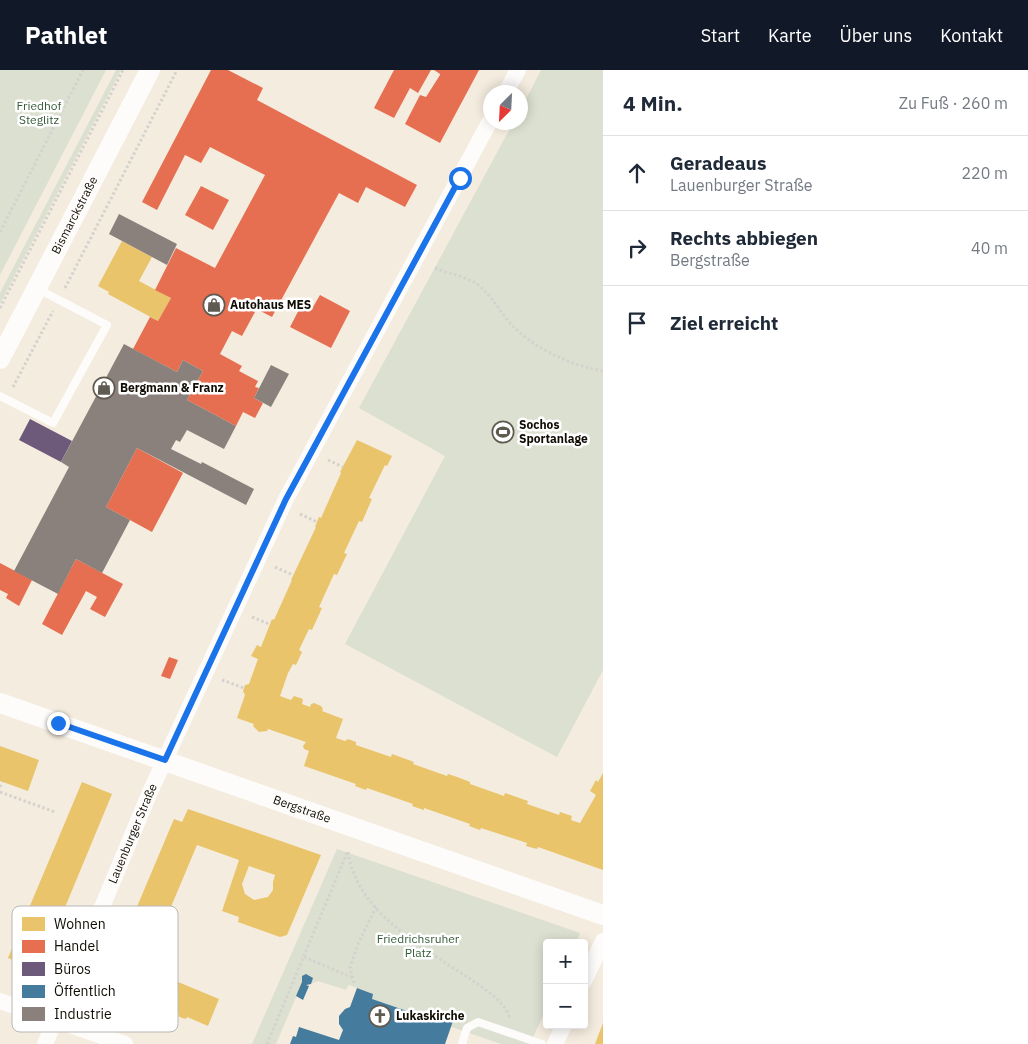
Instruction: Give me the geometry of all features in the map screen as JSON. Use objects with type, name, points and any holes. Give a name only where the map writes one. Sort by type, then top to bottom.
[{"type":"street","name":"Bismarckstraße","points":[[0,359],[150,70]]},
{"type":"street","points":[[510,85],[518,70]]},
{"type":"street","name":"Lauenburger Straße","points":[[102,906],[150,792],[286,499],[485,130]]},
{"type":"street","name":"Bergstraße","points":[[0,703],[603,915]]},
{"type":"street","points":[[588,973],[603,941]]},
{"type":"street","points":[[0,1001],[12,1005]]},
{"type":"street","points":[[555,1044],[562,1029]]},
{"type":"street","name":"Lauenburger Straße","points":[[44,1044],[49,1032]]},
{"type":"street","points":[[90,1032],[125,1044]]},
{"type":"lane","points":[[3,398],[52,423],[106,325],[37,288]]},
{"type":"lane","points":[[462,1044],[468,1028],[478,1022],[542,1044]]},
{"type":"path","points":[[0,232],[84,70]]},
{"type":"path","points":[[0,308],[123,70]]},
{"type":"path","points":[[3,398],[59,300],[177,70]]},
{"type":"path","points":[[435,268],[472,281],[487,293],[512,324],[528,339],[573,364],[603,372]]},
{"type":"path","points":[[328,460],[342,467]]},
{"type":"path","points":[[300,514],[317,522]]},
{"type":"path","points":[[275,567],[293,575]]},
{"type":"path","points":[[252,617],[269,624]]},
{"type":"path","points":[[222,680],[244,688]]},
{"type":"path","points":[[0,787],[2,782]]},
{"type":"path","points":[[0,792],[55,812]]},
{"type":"path","points":[[267,1044],[348,850],[350,865],[365,895],[389,922],[495,997],[511,1017],[506,1031]]},
{"type":"path","points":[[354,983],[350,967],[358,944],[376,907]]},
{"type":"path","points":[[304,957],[353,978]]},
{"type":"green space","name":"Friedhof Steglitz","points":[[0,70],[106,70],[0,275]]},
{"type":"green space","points":[[116,70],[121,70],[0,304],[0,293]]},
{"type":"green space","name":"Sochos Sportanlage","points":[[541,70],[603,70],[603,670],[557,757],[345,644],[445,456],[359,408],[509,130],[528,130],[528,95]]},
{"type":"green space","name":"Friedrichsruher Platz","points":[[337,849],[580,933],[578,939],[543,939],[543,1016],[530,1044],[501,1044],[449,1026],[451,1020],[432,1013],[429,1019],[369,999],[371,993],[349,985],[346,990],[318,981],[300,988],[276,1044],[252,1044]]},
{"type":"building: Wohnen","points":[[122,241],[152,257],[139,281],[171,298],[158,321],[108,294],[109,292],[98,286]]},
{"type":"building: Wohnen","points":[[357,440],[392,456],[387,466],[385,465],[369,498],[372,499],[362,522],[359,521],[344,553],[347,554],[337,575],[334,574],[319,607],[322,608],[312,630],[309,629],[299,650],[302,652],[296,665],[293,664],[288,673],[280,696],[291,700],[294,696],[303,699],[302,704],[310,707],[314,703],[321,706],[322,711],[343,719],[336,738],[345,741],[348,739],[356,742],[356,745],[391,757],[392,754],[414,762],[413,764],[447,776],[448,774],[460,778],[470,782],[470,784],[504,796],[505,793],[528,801],[527,804],[559,815],[560,812],[572,816],[571,820],[580,823],[596,795],[590,791],[596,780],[598,782],[603,773],[603,870],[538,847],[537,849],[526,846],[527,843],[481,828],[480,830],[469,826],[470,824],[424,808],[424,810],[412,806],[413,804],[367,788],[366,790],[355,786],[356,784],[304,766],[309,751],[304,749],[303,746],[306,742],[268,729],[267,731],[259,732],[253,726],[254,724],[237,718],[245,695],[243,691],[245,685],[249,684],[258,659],[251,656],[257,645],[261,647],[319,517],[321,518],[340,472]]},
{"type":"building: Wohnen","points":[[0,746],[39,760],[28,791],[0,781]]},
{"type":"building: Wohnen","points":[[82,782],[112,794],[66,906],[30,906]]},
{"type":"building: Wohnen","points":[[188,809],[321,855],[287,935],[280,937],[238,922],[239,917],[222,911],[239,860],[197,845],[171,906],[137,906],[174,819],[182,822]],"holes":[[[249,866],[275,875],[273,890],[268,897],[254,900],[245,894],[242,884]]]},
{"type":"building: Wohnen","points":[[12,948],[12,960],[8,958]]},
{"type":"building: Wohnen","points":[[178,982],[219,999],[208,1026],[187,1017],[186,1019],[182,1018],[178,1016]]},
{"type":"building: Wohnen","points":[[603,1023],[603,1044],[595,1044]]},
{"type":"building: Handel","points":[[211,70],[228,70],[263,88],[257,100],[417,185],[405,207],[366,187],[358,203],[339,193],[272,317],[247,304],[245,306],[255,312],[242,336],[232,331],[220,354],[242,366],[239,371],[258,381],[255,387],[259,388],[254,398],[263,403],[255,418],[243,412],[236,426],[187,400],[203,371],[183,360],[177,372],[133,349],[150,317],[158,321],[171,298],[155,290],[176,248],[215,268],[265,175],[210,147],[201,163],[185,155],[157,210],[142,202]]},
{"type":"building: Handel","points":[[394,70],[431,70],[418,93],[410,88],[394,118],[374,108]]},
{"type":"building: Handel","points":[[434,70],[479,70],[440,143],[405,124],[420,95],[426,97],[440,75]]},
{"type":"building: Handel","points":[[201,186],[229,200],[213,230],[185,215]]},
{"type":"building: Handel","points":[[320,295],[350,311],[331,348],[290,327],[303,302],[313,307]]},
{"type":"building: Handel","points":[[137,448],[183,473],[152,532],[106,507]]},
{"type":"building: Handel","points":[[76,559],[123,584],[105,617],[90,609],[97,597],[86,591],[62,635],[42,624]]},
{"type":"building: Handel","points":[[0,563],[32,580],[19,606],[6,598],[8,594],[0,590]]},
{"type":"building: Handel","points":[[169,657],[178,660],[170,679],[161,676]]},
{"type":"building: Büros","points":[[30,419],[72,441],[61,462],[19,440]]},
{"type":"building: Öffentlich","points":[[306,974],[313,978],[311,984],[306,985],[309,986],[303,1000],[296,996],[302,982],[302,976]]},
{"type":"building: Öffentlich","name":"Lukaskirche","points":[[357,988],[373,994],[372,999],[433,1020],[435,1015],[453,1021],[445,1044],[290,1044],[293,1036],[296,1037],[299,1027],[339,1040],[343,1030],[339,1024],[339,1016],[345,1009],[350,1007]]},
{"type":"building: Industrie","points":[[119,214],[177,244],[167,265],[109,234]]},
{"type":"building: Industrie","points":[[124,344],[177,372],[183,360],[203,371],[187,400],[236,426],[224,449],[187,430],[180,442],[176,440],[171,449],[201,464],[202,462],[254,489],[246,505],[137,448],[106,507],[130,520],[102,573],[76,559],[58,594],[14,571],[69,467],[61,462]]},
{"type":"building: Industrie","points":[[271,365],[289,374],[271,407],[254,398]]},
{"type":"place","name":"Autohaus MES","points":[[214,305]]},
{"type":"place","name":"Bergmann & Franz","points":[[104,388]]},
{"type":"place","name":"Sochos Sportanlage","points":[[503,432]]},
{"type":"place","name":"Lukaskirche","points":[[380,1016]]},
{"type":"route","points":[[58,723],[165,760],[286,499],[460,178]]}]
